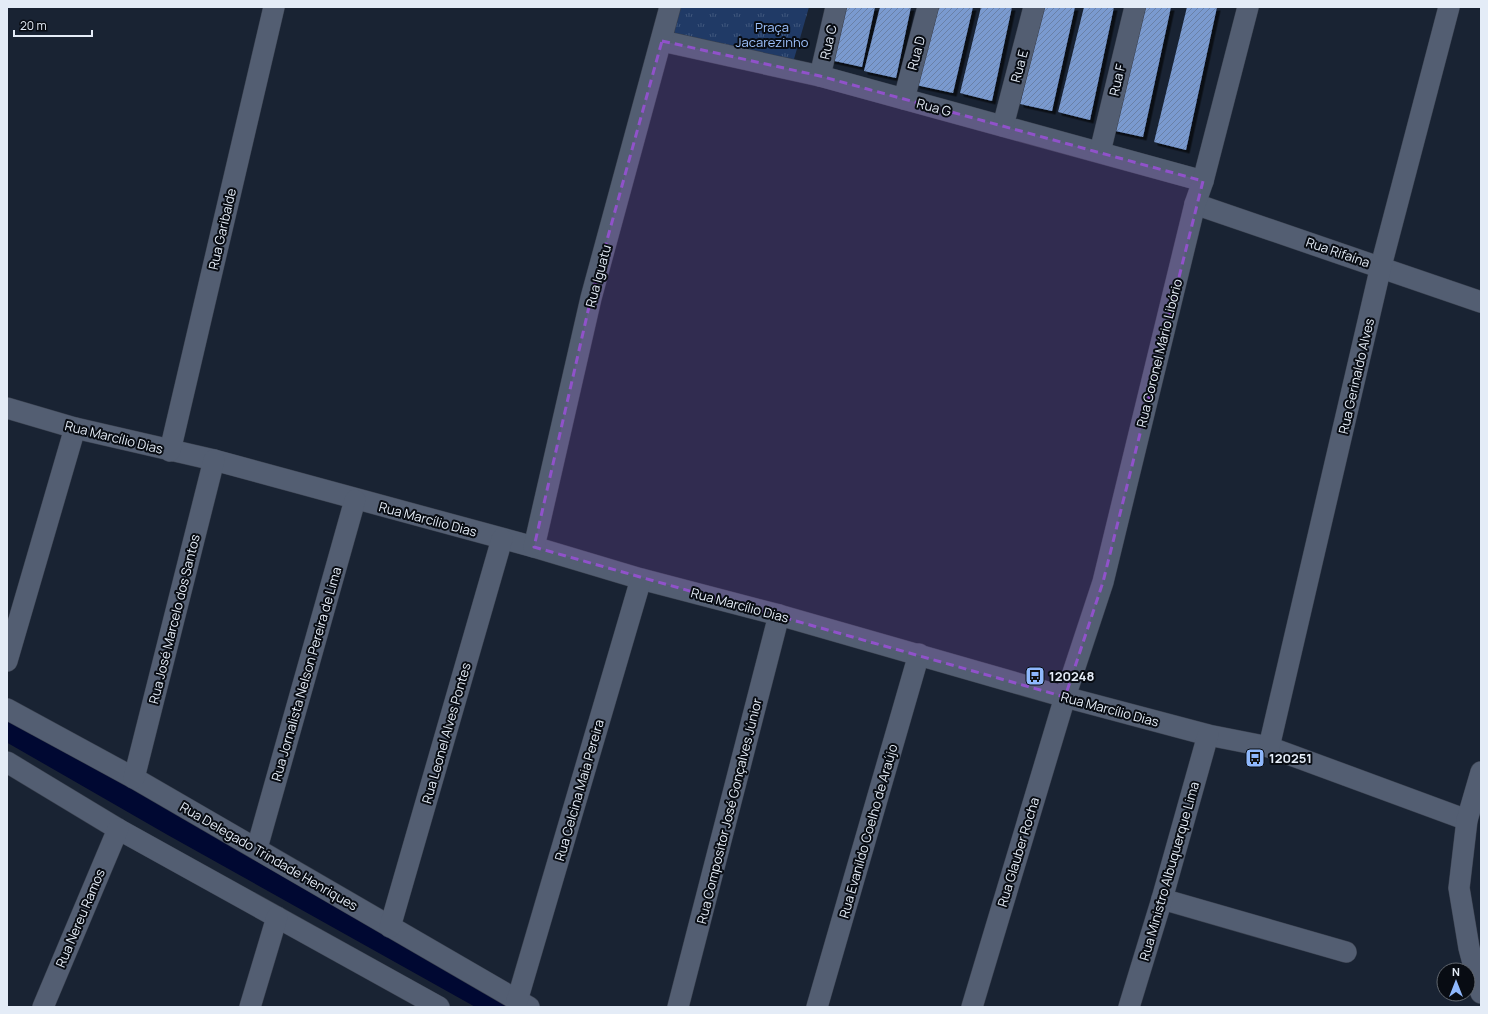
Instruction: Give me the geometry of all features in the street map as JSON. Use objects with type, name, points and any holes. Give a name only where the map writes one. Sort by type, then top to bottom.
[{"type":"street","name":"Rua Garibalde","points":[[170,451],[274,7]]},
{"type":"street","name":"Rua Iguatu","points":[[534,547],[592,298],[670,7]]},
{"type":"street","name":"Rua C","points":[[820,76],[836,7]]},
{"type":"street","name":"Rua D","points":[[904,99],[928,7]]},
{"type":"street","name":"Rua E","points":[[1003,126],[1034,7]]},
{"type":"street","name":"Rua F","points":[[1100,152],[1135,7]]},
{"type":"street","name":"Rua Coronel Mário Libório","points":[[1065,697],[1103,582],[1195,204],[1203,181],[1248,7]]},
{"type":"street","name":"Rua Gerinaldo Alves","points":[[1269,747],[1381,266],[1449,7]]},
{"type":"street","name":"Rua G","points":[[662,41],[820,76],[1203,181]]},
{"type":"street","name":"Rua Rifaína","points":[[1195,204],[1381,266],[1481,302]]},
{"type":"street","name":"Rua Marcílio Dias","points":[[7,408],[75,428],[214,460],[355,500],[502,538],[641,579],[919,654],[1065,697],[1208,735],[1269,747],[1467,820]]},
{"type":"street","points":[[7,661],[75,428]]},
{"type":"street","name":"Rua José Marcelo dos Santos","points":[[134,778],[214,460]]},
{"type":"street","name":"Rua Jornalista Nelson Pereira de Lima","points":[[257,848],[355,500]]},
{"type":"street","name":"Rua Leonel Alves Pontes","points":[[390,927],[502,538]]},
{"type":"street","name":"Rua Celcina Maia Pereira","points":[[523,1004],[641,579]]},
{"type":"street","name":"Rua Compositor José Gonçalves Júnior","points":[[678,1007],[779,615]]},
{"type":"street","name":"Rua Evanildo Coelho de Araújo","points":[[817,1007],[919,654]]},
{"type":"street","name":"Rua Glauber Rocha","points":[[972,1007],[1065,697]]},
{"type":"street","name":"Rua Delegado Trindade Henriques","points":[[7,709],[134,778],[257,848],[523,1004]]},
{"type":"street","name":"Rua Ministro Albuquerque Lima","points":[[1129,1007],[1162,899],[1208,735]]},
{"type":"street","points":[[7,762],[118,829],[439,1007]]},
{"type":"street","points":[[1481,772],[1467,820],[1459,888],[1469,948],[1481,993]]},
{"type":"street","name":"Rua Nereu Ramos","points":[[43,1007],[118,829]]},
{"type":"street","points":[[1162,899],[1346,952]]},
{"type":"street","points":[[250,1007],[276,917]]},
{"type":"highlighted area","points":[[662,41],[820,76],[1203,181],[1103,582],[1065,697],[534,547],[591,298]]},
{"type":"green space","name":"Praça Jacarezinho","points":[[677,7],[809,7],[792,66],[670,35]]},
{"type":"building","points":[[843,7],[875,7],[862,67],[830,60]]},
{"type":"building","points":[[880,7],[911,7],[896,78],[864,71]]},
{"type":"building","points":[[937,7],[973,7],[953,93],[916,85]]},
{"type":"building","points":[[981,7],[1012,7],[992,101],[960,93]]},
{"type":"building","points":[[1044,7],[1075,7],[1052,111],[1020,104]]},
{"type":"building","points":[[1084,7],[1114,7],[1090,120],[1058,112]]},
{"type":"building","points":[[1141,7],[1171,7],[1143,137],[1111,130]]},
{"type":"building","points":[[1187,7],[1217,7],[1186,150],[1154,142]]},
{"type":"waterway","points":[[7,727],[174,823],[503,1007]]},
{"type":"place","name":"120248","points":[[1035,676]]},
{"type":"place","name":"120251","points":[[1255,758]]}]
